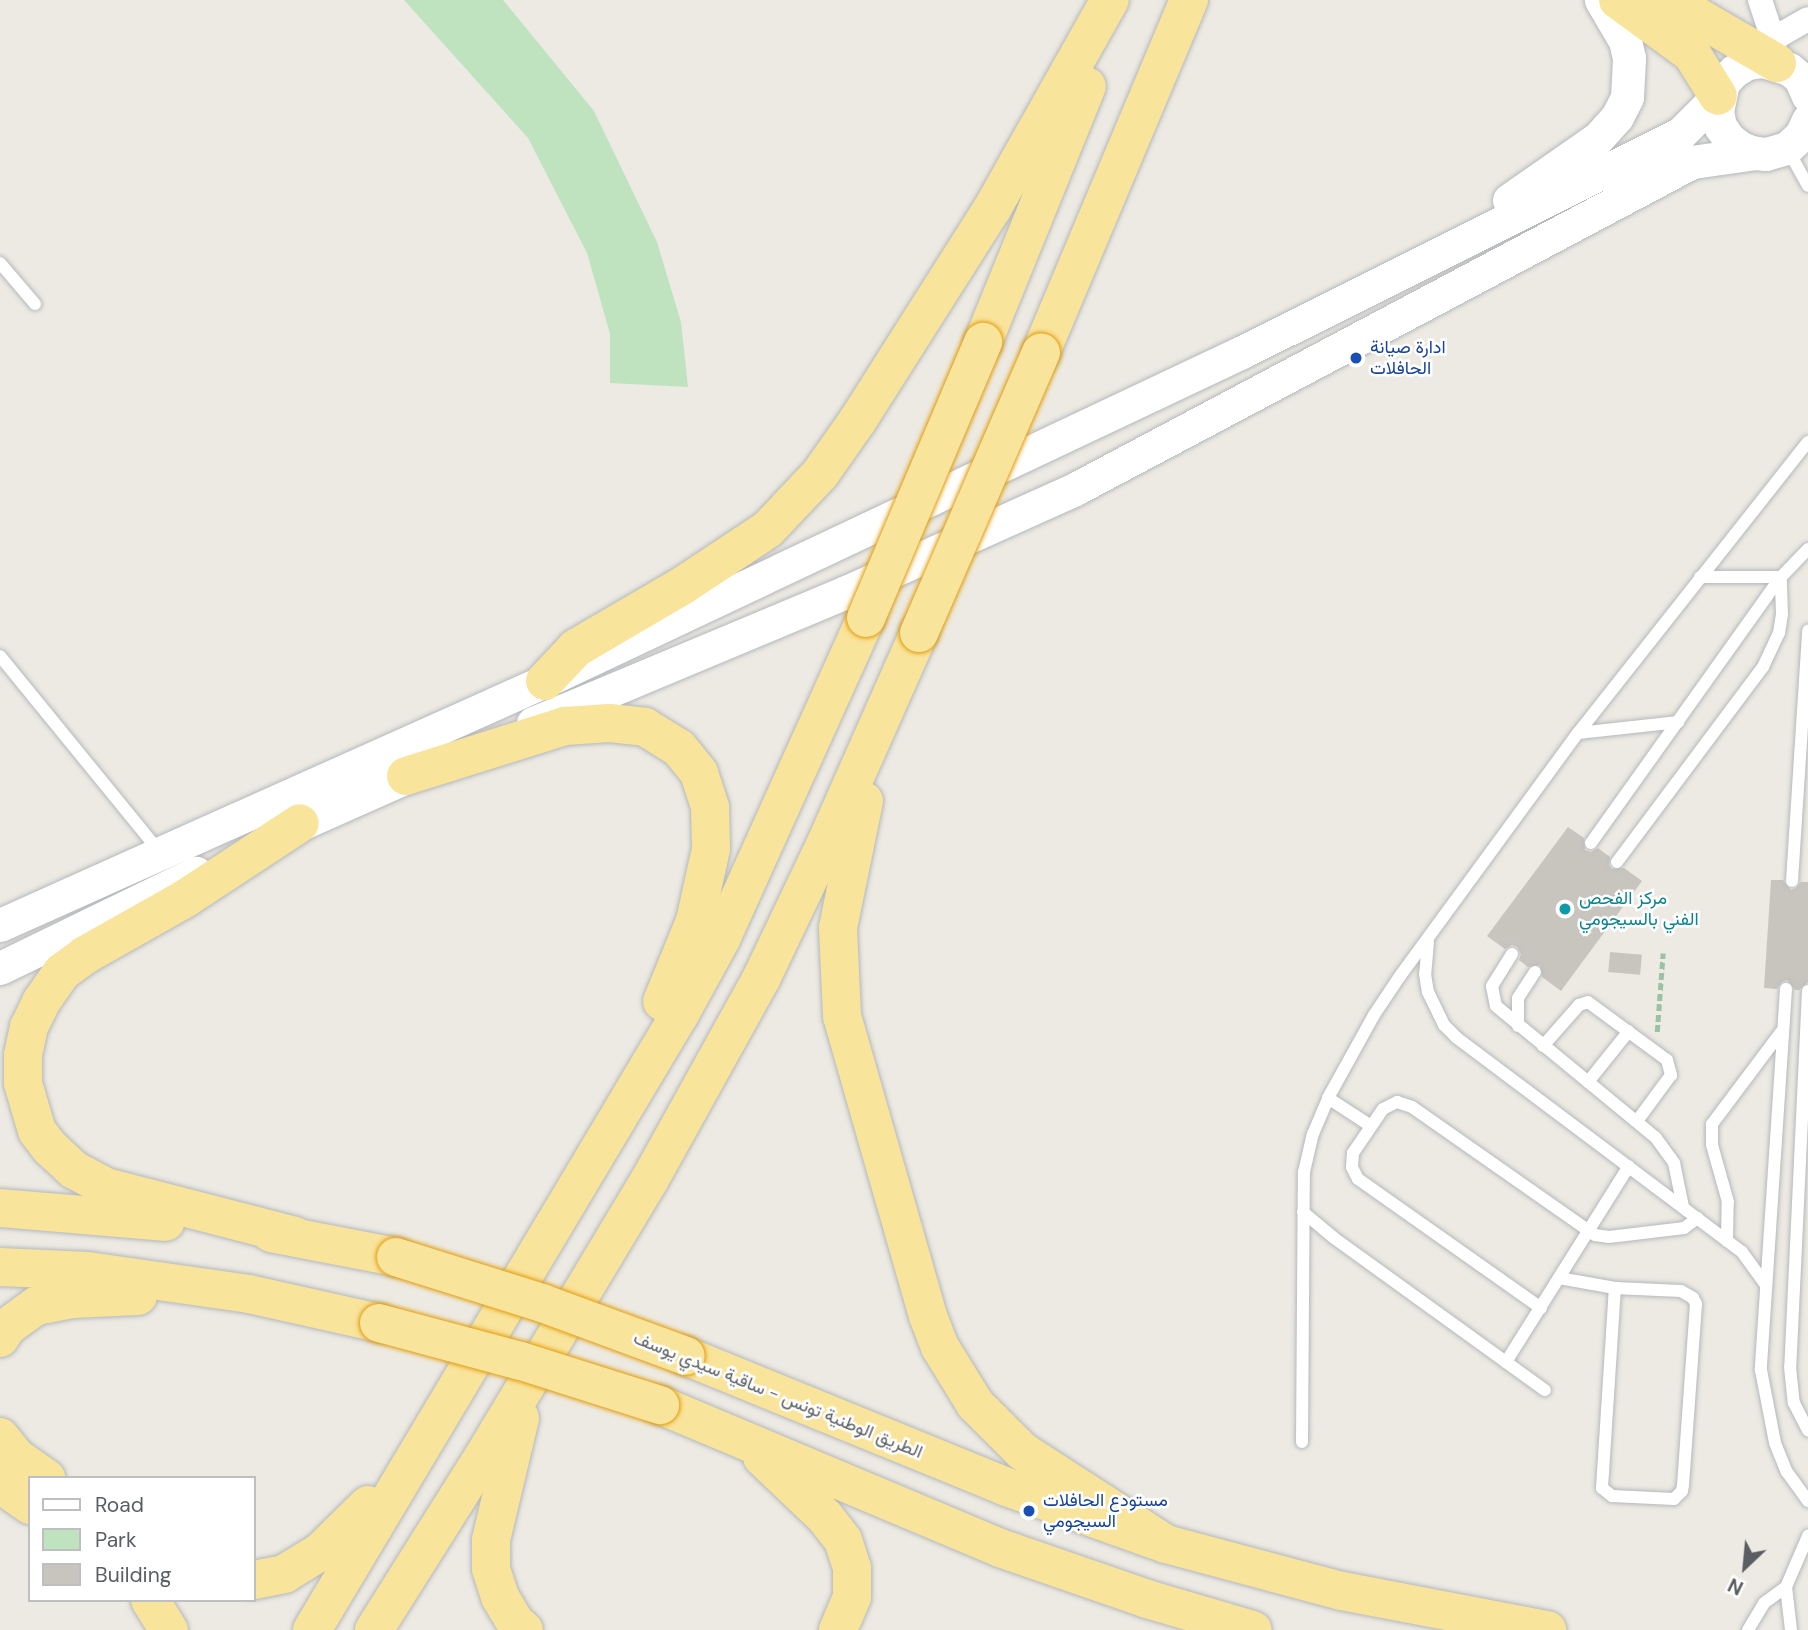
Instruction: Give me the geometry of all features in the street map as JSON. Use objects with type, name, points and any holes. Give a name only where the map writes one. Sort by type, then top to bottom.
[{"type":"highway","points":[[545,681],[576,648],[682,586],[768,529],[820,474],[992,209],[1110,0]]},
{"type":"highway","points":[[312,1630],[722,939],[866,618],[983,342],[1122,0]]},
{"type":"highway","points":[[374,1630],[528,1384],[649,1181],[762,977],[825,845],[919,633],[1189,0]]},
{"type":"highway","points":[[1153,86],[1180,55],[1209,0]]},
{"type":"highway","points":[[1618,0],[1692,54],[1718,96]]},
{"type":"highway","points":[[1670,0],[1786,55]]},
{"type":"highway","points":[[887,704],[842,900],[838,986],[848,1044],[928,1316],[956,1377],[997,1429],[1049,1471],[1167,1544]]},
{"type":"highway","points":[[406,776],[565,726],[609,723],[645,727],[679,748],[699,773],[710,807],[711,849],[695,921],[677,970],[617,1099],[605,1139]]},
{"type":"highway","points":[[295,1236],[106,1187],[74,1170],[50,1148],[37,1131],[23,1083],[23,1055],[29,1027],[41,1002],[62,972],[85,955],[205,886],[300,823]]},
{"type":"highway","name":"الطريق الوطنية تونس - ساقية سيدي يوسف","points":[[0,1208],[295,1236],[396,1257],[542,1303],[686,1356],[1004,1486],[1167,1544],[1342,1591],[1546,1630]]},
{"type":"highway","points":[[0,1267],[88,1271],[249,1293],[379,1322],[521,1361],[660,1405],[1000,1548],[1147,1600],[1252,1630]]},
{"type":"highway","points":[[0,1338],[7,1327],[36,1306],[113,1297],[249,1293]]},
{"type":"highway","points":[[524,1630],[515,1622],[499,1597],[491,1569],[491,1540],[528,1384]]},
{"type":"highway","points":[[0,1437],[16,1457],[43,1476]]},
{"type":"highway","points":[[256,1580],[284,1574],[320,1552],[347,1529],[424,1439]]},
{"type":"highway","points":[[743,1439],[825,1517],[843,1540],[852,1568],[852,1597],[838,1630]]},
{"type":"highway","points":[[0,1485],[28,1504]]},
{"type":"highway","points":[[151,1602],[169,1630]]},
{"type":"main road","points":[[1434,256],[1522,189],[1598,138],[1617,117],[1627,97],[1629,58],[1625,41],[1601,0]]},
{"type":"main road","points":[[1803,133],[1766,154],[1741,149],[1720,126],[1718,96],[1723,83],[1740,67],[1786,55],[1808,96]]},
{"type":"main road","points":[[0,925],[545,681],[1242,352],[1680,134],[1718,96]]},
{"type":"main road","points":[[0,968],[300,823],[846,592],[1075,489],[1692,162],[1755,153]]},
{"type":"street","points":[[1760,0],[1786,55]]},
{"type":"street","points":[[1786,55],[1808,19]]},
{"type":"lane","points":[[1803,133],[1808,186]]},
{"type":"lane","points":[[0,263],[35,304]]},
{"type":"lane","points":[[1302,1442],[1303,1212],[1308,1153],[1328,1098],[1374,1015],[1578,733],[1808,442]]},
{"type":"lane","points":[[1591,843],[1781,577],[1808,549]]},
{"type":"lane","points":[[1700,577],[1781,577]]},
{"type":"lane","points":[[1617,862],[1763,667],[1779,633],[1782,614],[1781,577]]},
{"type":"lane","points":[[1792,881],[1808,631]]},
{"type":"lane","points":[[0,656],[159,852]]},
{"type":"lane","points":[[1578,733],[1678,722]]},
{"type":"lane","points":[[1429,938],[1425,956],[1426,983],[1434,1009],[1444,1025],[1457,1038],[1727,1241],[1752,1262],[1766,1286]]},
{"type":"lane","points":[[1511,954],[1495,976],[1492,997],[1496,1006],[1656,1138],[1674,1163],[1683,1207]]},
{"type":"lane","points":[[1518,1026],[1518,998],[1535,972]]},
{"type":"lane","points":[[1786,989],[1761,1370],[1764,1396],[1780,1457],[1808,1501]]},
{"type":"lane","points":[[1808,991],[1790,1367],[1794,1403],[1808,1431]]},
{"type":"lane","points":[[1543,1046],[1580,1005],[1588,1002],[1650,1047],[1670,1064],[1671,1075],[1637,1121]]},
{"type":"lane","points":[[1727,1241],[1728,1202],[1712,1145],[1712,1124],[1783,1029]]},
{"type":"lane","points":[[1588,1082],[1629,1031]]},
{"type":"lane","points":[[1328,1098],[1371,1126]]},
{"type":"lane","points":[[1541,1308],[1358,1179],[1352,1167],[1353,1153],[1389,1104],[1405,1103],[1588,1231],[1609,1237],[1684,1227],[1698,1218]]},
{"type":"lane","points":[[1506,1362],[1629,1167]]},
{"type":"lane","points":[[1303,1212],[1334,1238],[1545,1390]]},
{"type":"lane","points":[[1559,1278],[1615,1288],[1681,1291],[1693,1298],[1696,1304],[1683,1485],[1674,1499],[1612,1496],[1602,1488],[1615,1288]]},
{"type":"lane","points":[[1791,1630],[1786,1587],[1808,1536]]},
{"type":"lane","points":[[1748,1630],[1764,1603],[1786,1587]]},
{"type":"path","points":[[1650,1047],[1659,1022],[1663,953]]},
{"type":"green space","points":[[404,0],[503,0],[594,111],[657,242],[681,322],[688,387],[610,383],[610,334],[587,253],[528,138]]},
{"type":"building","name":"مركز الفحص الفني بالسيجومي","points":[[1568,827],[1584,838],[1585,850],[1591,852],[1598,848],[1610,857],[1609,865],[1612,869],[1624,868],[1642,881],[1561,991],[1542,977],[1540,965],[1528,967],[1519,960],[1521,954],[1517,947],[1512,945],[1505,949],[1487,936]]},
{"type":"building","points":[[1771,880],[1783,880],[1791,890],[1801,882],[1808,882],[1808,982],[1799,990],[1795,990],[1787,980],[1777,989],[1764,988]]},
{"type":"building","name":"مركز الفحص الفني بالسيجومي","points":[[1610,952],[1642,955],[1640,975],[1608,972]]},
{"type":"place","name":"ادارة صيانة الحافلات","points":[[1356,358]]},
{"type":"place","name":"مركز الفحص الفني بالسيجومي","points":[[1565,909]]},
{"type":"place","name":"مستودع الحافلات السيجومي","points":[[1029,1511]]}]
